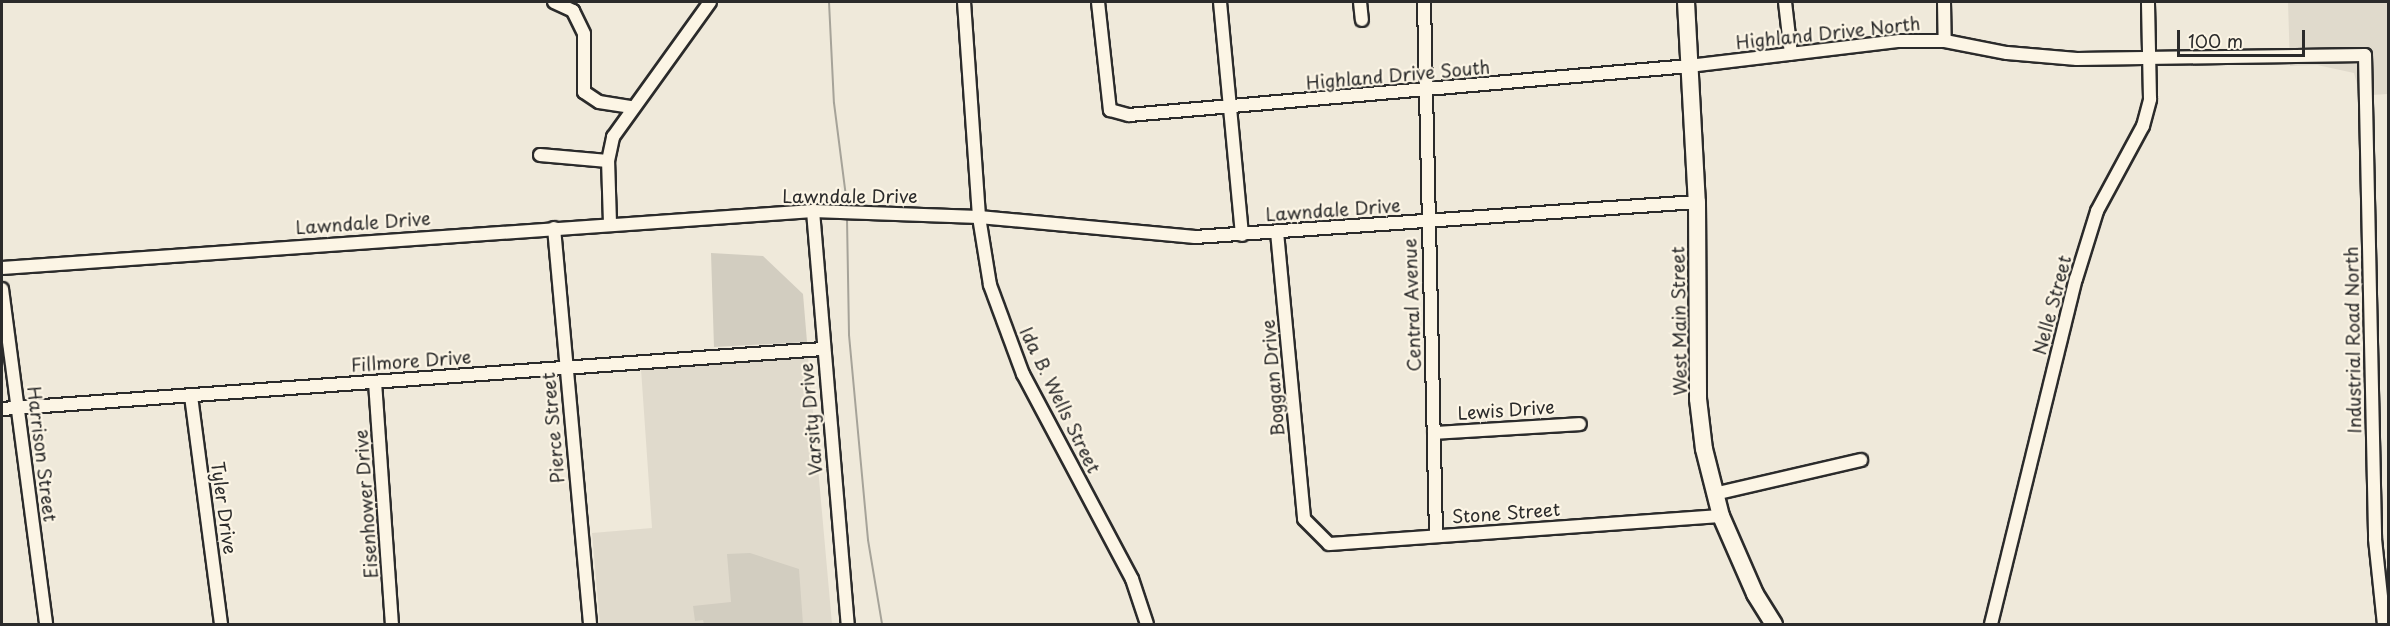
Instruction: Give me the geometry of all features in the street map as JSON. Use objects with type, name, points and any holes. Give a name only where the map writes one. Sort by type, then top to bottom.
[{"type":"main road","name":"West Main Street","points":[[1686,2],[1697,202],[1698,399],[1714,494],[1721,516],[1755,594],[1774,624]]},
{"type":"street","points":[[554,2],[573,11],[584,34],[584,92],[599,102],[632,107]]},
{"type":"street","points":[[610,224],[608,161],[614,137],[632,107],[710,2]]},
{"type":"street","points":[[964,2],[975,2]]},
{"type":"street","name":"Ida B. Wells Street","points":[[964,2],[979,217],[990,285],[1023,374],[1132,579],[1147,624]]},
{"type":"street","name":"Highland Drive South","points":[[1098,2],[1110,110],[1130,115],[1689,66]]},
{"type":"street","points":[[1220,2],[1242,235]]},
{"type":"street","points":[[1360,2],[1362,20]]},
{"type":"street","name":"Central Avenue","points":[[1424,2],[1424,90],[1436,536]]},
{"type":"street","points":[[1785,2],[1791,54]]},
{"type":"street","points":[[1944,2],[1945,41]]},
{"type":"street","name":"Nelle Street","points":[[1991,624],[2076,279],[2097,211],[2143,126],[2150,99],[2148,2]]},
{"type":"street","name":"Highland Drive North","points":[[1689,66],[1791,54],[1945,41],[2007,54],[2151,61],[2365,55]]},
{"type":"street","name":"Industrial Road North","points":[[2365,55],[2375,539],[2384,624]]},
{"type":"street","points":[[540,155],[608,161]]},
{"type":"street","name":"Lawndale Drive","points":[[2,268],[813,211],[979,217],[1195,237],[1697,202]]},
{"type":"street","name":"Varsity Drive","points":[[813,211],[848,624]]},
{"type":"street","name":"Pierce Street","points":[[554,228],[590,624]]},
{"type":"street","name":"Boggan Drive","points":[[1277,232],[1304,519]]},
{"type":"street","name":"Harrison Street","points":[[2,289],[46,624]]},
{"type":"street","name":"Fillmore Drive","points":[[2,409],[823,349]]},
{"type":"street","name":"Eisenhower Drive","points":[[375,382],[392,624]]},
{"type":"street","name":"Tyler Drive","points":[[191,396],[222,624]]},
{"type":"street","name":"Lewis Drive","points":[[1434,433],[1580,424]]},
{"type":"street","points":[[1714,494],[1860,460]]},
{"type":"street","name":"Stone Street","points":[[1304,519],[1329,544],[1721,516]]},
{"type":"shaded area","points":[[2288,2],[2388,2],[2388,94],[2372,95],[2358,88],[2354,73],[2317,65],[2290,66]]},
{"type":"shaded area","points":[[711,253],[763,256],[803,294],[807,342],[714,347]]},
{"type":"shaded area","points":[[808,356],[832,624],[600,624],[592,533],[652,528],[641,369]]},
{"type":"shaded area","points":[[750,553],[799,569],[803,624],[704,624],[703,620],[695,621],[693,606],[731,602],[727,554]]},
{"type":"waterway","points":[[829,2],[834,103],[847,204]]},
{"type":"waterway","points":[[847,219],[849,335],[868,540],[882,624]]}]
